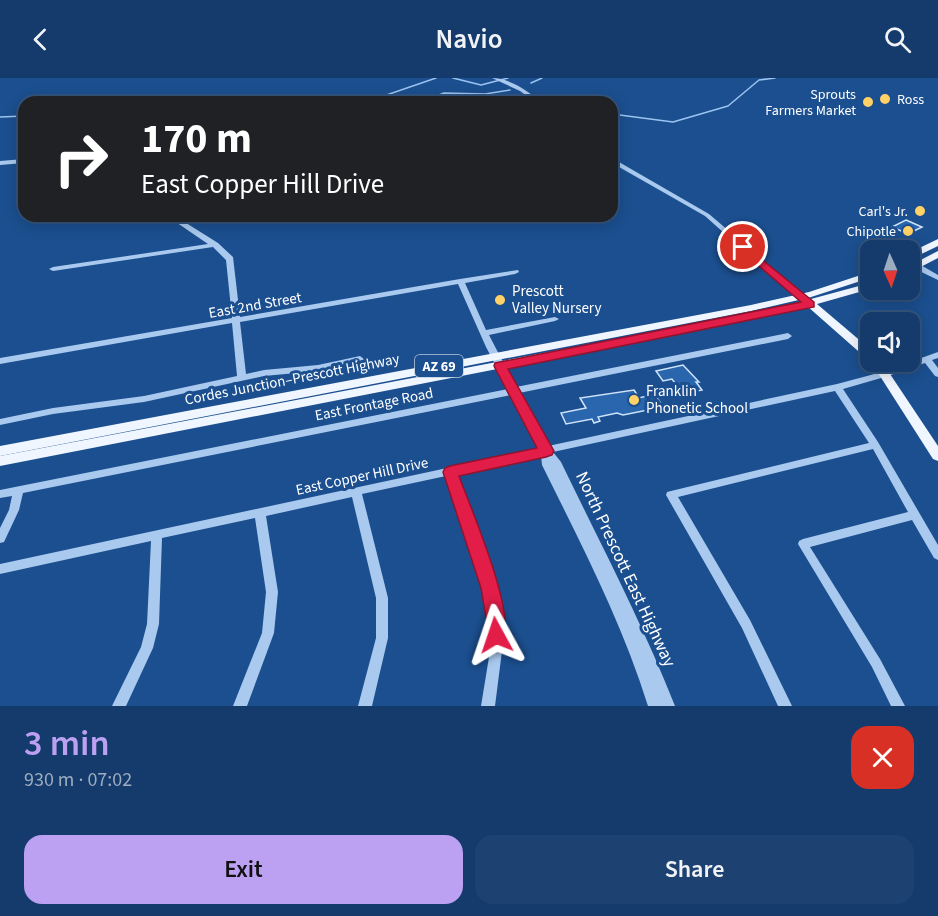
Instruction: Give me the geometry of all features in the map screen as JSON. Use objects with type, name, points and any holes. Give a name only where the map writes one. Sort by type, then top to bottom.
[{"type":"main road","points":[[920,252],[938,242]]},
{"type":"main road","points":[[920,264],[938,254]]},
{"type":"main road","name":"Cordes Junction–Prescott Highway","points":[[806,301],[860,278]]},
{"type":"main road","name":"Cordes Junction–Prescott Highway","points":[[0,461],[860,288]]},
{"type":"main road","points":[[806,301],[860,347]]},
{"type":"main road","name":"Cordes Junction–Prescott Highway","points":[[0,451],[497,361]]},
{"type":"main road","points":[[883,372],[938,456]]},
{"type":"street","points":[[494,78],[513,84],[530,96]]},
{"type":"street","points":[[499,78],[533,96]]},
{"type":"street","points":[[0,163],[18,162]]},
{"type":"street","points":[[618,163],[700,211],[727,231],[806,301]]},
{"type":"street","points":[[618,167],[688,208],[720,232],[730,236]]},
{"type":"street","points":[[180,222],[215,244],[230,259],[242,377]]},
{"type":"street","points":[[53,268],[215,244]]},
{"type":"street","points":[[920,271],[938,278]]},
{"type":"street","name":"East 2nd Street","points":[[0,361],[237,322],[515,272]]},
{"type":"street","name":"North Prescott East Highway","points":[[460,281],[497,361],[546,451],[547,465],[650,656],[668,706]]},
{"type":"street","points":[[484,333],[555,319]]},
{"type":"street","name":"East Frontage Road","points":[[0,494],[788,336]]},
{"type":"street","name":"East Copper Hill Drive","points":[[0,569],[157,537],[837,387],[885,375],[938,355]]},
{"type":"street","points":[[0,422],[53,411],[144,399],[242,377],[318,368],[360,359]]},
{"type":"street","points":[[927,359],[938,374]]},
{"type":"street","points":[[837,387],[875,445],[938,555]]},
{"type":"street","points":[[785,706],[763,652],[671,495],[875,445]]},
{"type":"street","points":[[450,472],[490,588],[497,619],[496,651],[488,706]]},
{"type":"street","points":[[0,539],[14,510],[19,490]]},
{"type":"street","points":[[356,493],[382,598],[382,638],[365,706]]},
{"type":"street","points":[[240,706],[268,633],[272,592],[260,514]]},
{"type":"street","points":[[898,706],[876,663],[803,544],[915,515]]},
{"type":"street","points":[[119,706],[147,648],[153,624],[157,537]]},
{"type":"street","name":"North Prescott East Highway","points":[[618,599],[655,706]]},
{"type":"building","name":"Chipotle","points":[[906,220],[922,227],[908,234],[892,227]]},
{"type":"building","points":[[683,365],[699,382],[696,382],[702,390],[683,394],[672,379],[663,381],[656,371]]},
{"type":"building","name":"Franklin Phonetic School","points":[[634,390],[639,398],[655,394],[663,407],[623,415],[617,413],[598,417],[600,421],[594,423],[592,419],[566,424],[561,413],[586,408],[580,398]]},
{"type":"waterway","points":[[384,96],[436,78]]},
{"type":"waterway","points":[[453,78],[481,85],[508,78]]},
{"type":"waterway","points":[[531,83],[542,78]]},
{"type":"waterway","points":[[618,115],[673,122],[728,106],[759,80],[775,78]]},
{"type":"waterway","points":[[436,96],[444,93],[485,94],[510,90]]},
{"type":"waterway","points":[[0,117],[18,116]]},
{"type":"place","name":"Ross","points":[[885,99]]},
{"type":"place","name":"Sprouts Farmers Market","points":[[868,102]]},
{"type":"place","name":"Carl's Jr.","points":[[920,211]]},
{"type":"place","name":"Chipotle","points":[[908,231]]},
{"type":"place","name":"Prescott Valley Nursery","points":[[500,300]]},
{"type":"place","name":"Franklin Phonetic School","points":[[634,400]]},
{"type":"route","points":[[496,635],[497,619],[490,588],[450,472],[546,451],[500,366],[655,337],[810,304],[743,247]]}]
